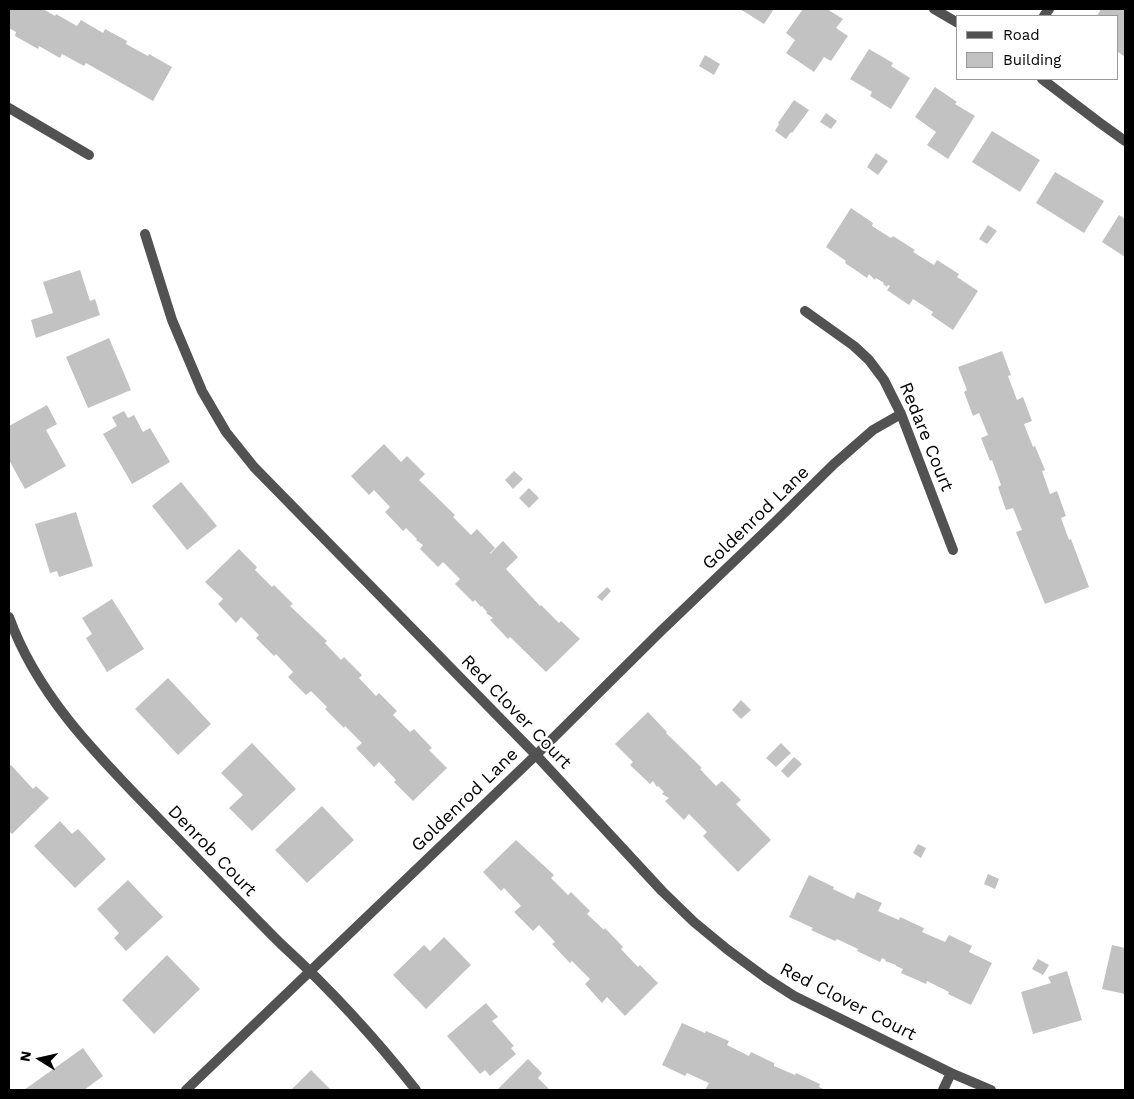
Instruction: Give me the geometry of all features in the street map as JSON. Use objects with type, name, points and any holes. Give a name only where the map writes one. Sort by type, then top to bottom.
[{"type":"street","points":[[934,9],[956,22]]},
{"type":"street","points":[[1043,80],[1125,141]]},
{"type":"street","points":[[9,108],[89,154]]},
{"type":"street","name":"Red Clover Court","points":[[145,234],[172,320],[202,392],[226,432],[254,467],[536,755],[662,890],[694,922],[728,950],[794,996],[951,1073],[991,1090]]},
{"type":"street","name":"Redare Court","points":[[805,311],[854,346],[869,360],[884,380],[900,414],[954,550]]},
{"type":"street","name":"Goldenrod Lane","points":[[186,1090],[536,755],[834,464],[873,430],[900,414]]},
{"type":"street","name":"Denrob Court","points":[[9,617],[16,635],[39,678],[65,717],[101,760],[280,944],[310,971],[392,1060],[416,1090]]},
{"type":"street","points":[[943,1090],[951,1073]]},
{"type":"building","points":[[9,9],[43,9],[77,26],[81,20],[103,33],[105,29],[127,41],[126,44],[172,67],[153,101],[86,63],[84,66],[62,54],[60,58],[39,46],[38,49],[15,36],[16,32],[9,28]]},
{"type":"building","points":[[740,9],[774,9],[764,24]]},
{"type":"building","points":[[803,9],[827,9],[843,19],[836,28],[848,36],[831,61],[824,57],[814,72],[786,53],[795,40],[786,33]]},
{"type":"building","points":[[1101,9],[1121,9],[1125,11],[1125,57],[1119,53],[1119,15],[1098,15]]},
{"type":"building","points":[[869,49],[893,63],[891,66],[910,78],[891,109],[870,96],[872,92],[850,79]]},
{"type":"building","points":[[705,55],[720,64],[714,75],[699,66]]},
{"type":"building","points":[[935,87],[957,102],[955,104],[975,116],[948,159],[927,145],[936,132],[915,117]]},
{"type":"building","points":[[794,100],[809,110],[786,139],[775,131],[778,123]]},
{"type":"building","points":[[826,113],[837,121],[831,129],[820,122]]},
{"type":"building","points":[[992,131],[1040,160],[1020,192],[972,162]]},
{"type":"building","points":[[876,153],[888,161],[878,175],[867,167]]},
{"type":"building","points":[[1055,172],[1104,201],[1084,233],[1036,203]]},
{"type":"building","points":[[851,208],[873,223],[872,226],[891,238],[893,236],[915,250],[913,252],[934,265],[937,260],[959,274],[957,277],[978,291],[953,330],[931,315],[933,312],[913,299],[909,305],[887,290],[890,286],[888,285],[887,287],[869,274],[867,278],[826,247]]},
{"type":"building","points":[[1119,215],[1125,219],[1125,257],[1102,242]]},
{"type":"building","points":[[988,225],[997,231],[987,244],[979,239]]},
{"type":"building","points":[[80,270],[90,301],[95,299],[100,315],[36,338],[31,320],[53,313],[43,282]]},
{"type":"building","points":[[109,338],[131,390],[88,408],[66,357]]},
{"type":"building","points":[[1002,351],[1011,375],[1008,376],[1017,400],[1023,397],[1032,421],[1024,424],[1045,470],[1042,471],[1050,494],[1057,491],[1066,516],[1061,518],[1089,587],[1045,604],[1016,532],[1022,530],[1013,508],[1006,510],[998,487],[1001,485],[992,460],[990,461],[981,438],[988,435],[979,413],[973,416],[964,392],[967,390],[958,367]]},
{"type":"building","points":[[47,405],[57,424],[46,430],[66,466],[25,489],[9,460],[9,426]]},
{"type":"building","points":[[124,411],[128,418],[134,415],[143,432],[150,428],[170,462],[132,484],[103,434],[117,426],[112,417]]},
{"type":"building","points":[[384,444],[401,462],[407,456],[425,474],[419,480],[455,515],[453,517],[471,535],[477,529],[495,548],[490,554],[503,541],[518,557],[506,569],[540,606],[559,623],[561,621],[580,639],[546,672],[510,637],[508,639],[490,620],[493,618],[486,613],[482,606],[475,600],[473,602],[455,584],[460,579],[443,562],[438,567],[420,549],[423,545],[406,528],[403,531],[385,512],[390,507],[374,490],[369,495],[351,476]]},
{"type":"building","points":[[514,471],[523,479],[513,489],[505,480]]},
{"type":"building","points":[[181,482],[217,526],[187,550],[152,506]]},
{"type":"building","points":[[529,488],[539,498],[529,508],[519,498]]},
{"type":"building","points":[[76,512],[93,566],[59,577],[57,571],[50,573],[35,524]]},
{"type":"building","points":[[239,549],[257,567],[255,570],[272,587],[274,585],[293,604],[290,606],[327,641],[325,643],[341,660],[344,657],[362,675],[359,678],[376,696],[379,693],[397,711],[393,715],[410,732],[414,729],[432,748],[429,750],[447,768],[413,801],[394,782],[396,780],[379,762],[374,767],[356,748],[362,743],[325,709],[327,707],[311,691],[306,695],[288,677],[293,672],[276,654],[274,656],[256,638],[259,635],[241,617],[236,623],[218,604],[223,599],[205,582]]},
{"type":"building","points":[[607,587],[611,591],[602,601],[597,597]]},
{"type":"building","points":[[112,599],[144,649],[107,672],[86,638],[92,634],[82,618]]},
{"type":"building","points":[[168,678],[211,724],[178,755],[135,709]]},
{"type":"building","points":[[741,700],[751,710],[741,719],[732,710]]},
{"type":"building","points":[[648,712],[666,733],[702,768],[700,769],[716,786],[722,781],[741,800],[736,804],[771,840],[738,872],[703,836],[707,832],[689,814],[684,820],[665,801],[669,798],[662,794],[664,792],[653,781],[650,784],[630,765],[633,762],[615,744]]},
{"type":"building","points":[[252,743],[296,789],[252,831],[229,808],[243,795],[221,773]]},
{"type":"building","points":[[781,743],[791,753],[776,767],[766,758]]},
{"type":"building","points":[[794,757],[802,764],[788,778],[781,771]]},
{"type":"building","points":[[11,765],[33,789],[36,786],[49,798],[12,834],[9,831],[9,767]]},
{"type":"building","points":[[322,806],[354,840],[307,883],[275,850]]},
{"type":"building","points":[[60,821],[72,834],[78,829],[106,859],[75,888],[34,846]]},
{"type":"building","points":[[516,840],[554,875],[551,878],[568,895],[571,892],[590,911],[587,914],[604,930],[605,928],[638,967],[640,965],[658,983],[625,1016],[607,997],[602,1003],[585,984],[590,979],[572,961],[570,963],[552,944],[555,942],[539,925],[533,931],[514,912],[521,906],[504,888],[501,891],[483,872]]},
{"type":"building","points":[[918,844],[926,848],[921,858],[913,853]]},
{"type":"building","points":[[988,874],[999,879],[995,889],[984,884]]},
{"type":"building","points":[[809,875],[854,899],[857,892],[882,903],[878,911],[899,920],[900,917],[924,928],[922,932],[945,942],[949,935],[972,946],[969,952],[992,963],[971,1005],[927,981],[926,984],[901,973],[903,969],[882,958],[880,962],[837,939],[835,941],[811,930],[813,928],[789,917]]},
{"type":"building","points":[[128,880],[163,917],[126,951],[114,938],[119,933],[97,909]]},
{"type":"building","points":[[444,937],[471,965],[426,1009],[393,975],[424,945],[430,951]]},
{"type":"building","points":[[1112,945],[1125,948],[1125,994],[1102,989]]},
{"type":"building","points":[[167,955],[200,989],[154,1034],[122,1000]]},
{"type":"building","points":[[1038,959],[1049,965],[1043,975],[1032,969]]},
{"type":"building","points":[[1067,971],[1082,1020],[1033,1034],[1021,992],[1051,983],[1048,977]]},
{"type":"building","points":[[486,1003],[498,1017],[492,1021],[514,1046],[511,1048],[516,1054],[490,1076],[485,1070],[480,1074],[447,1036]]},
{"type":"building","points":[[682,1023],[729,1041],[727,1045],[749,1056],[751,1052],[774,1063],[774,1066],[820,1084],[819,1087],[825,1090],[705,1090],[709,1083],[687,1073],[685,1076],[662,1065]]},
{"type":"building","points":[[83,1048],[103,1076],[84,1090],[24,1090]]},
{"type":"building","points":[[528,1059],[542,1073],[538,1078],[550,1090],[497,1090]]},
{"type":"building","points":[[311,1070],[331,1090],[291,1090]]}]
